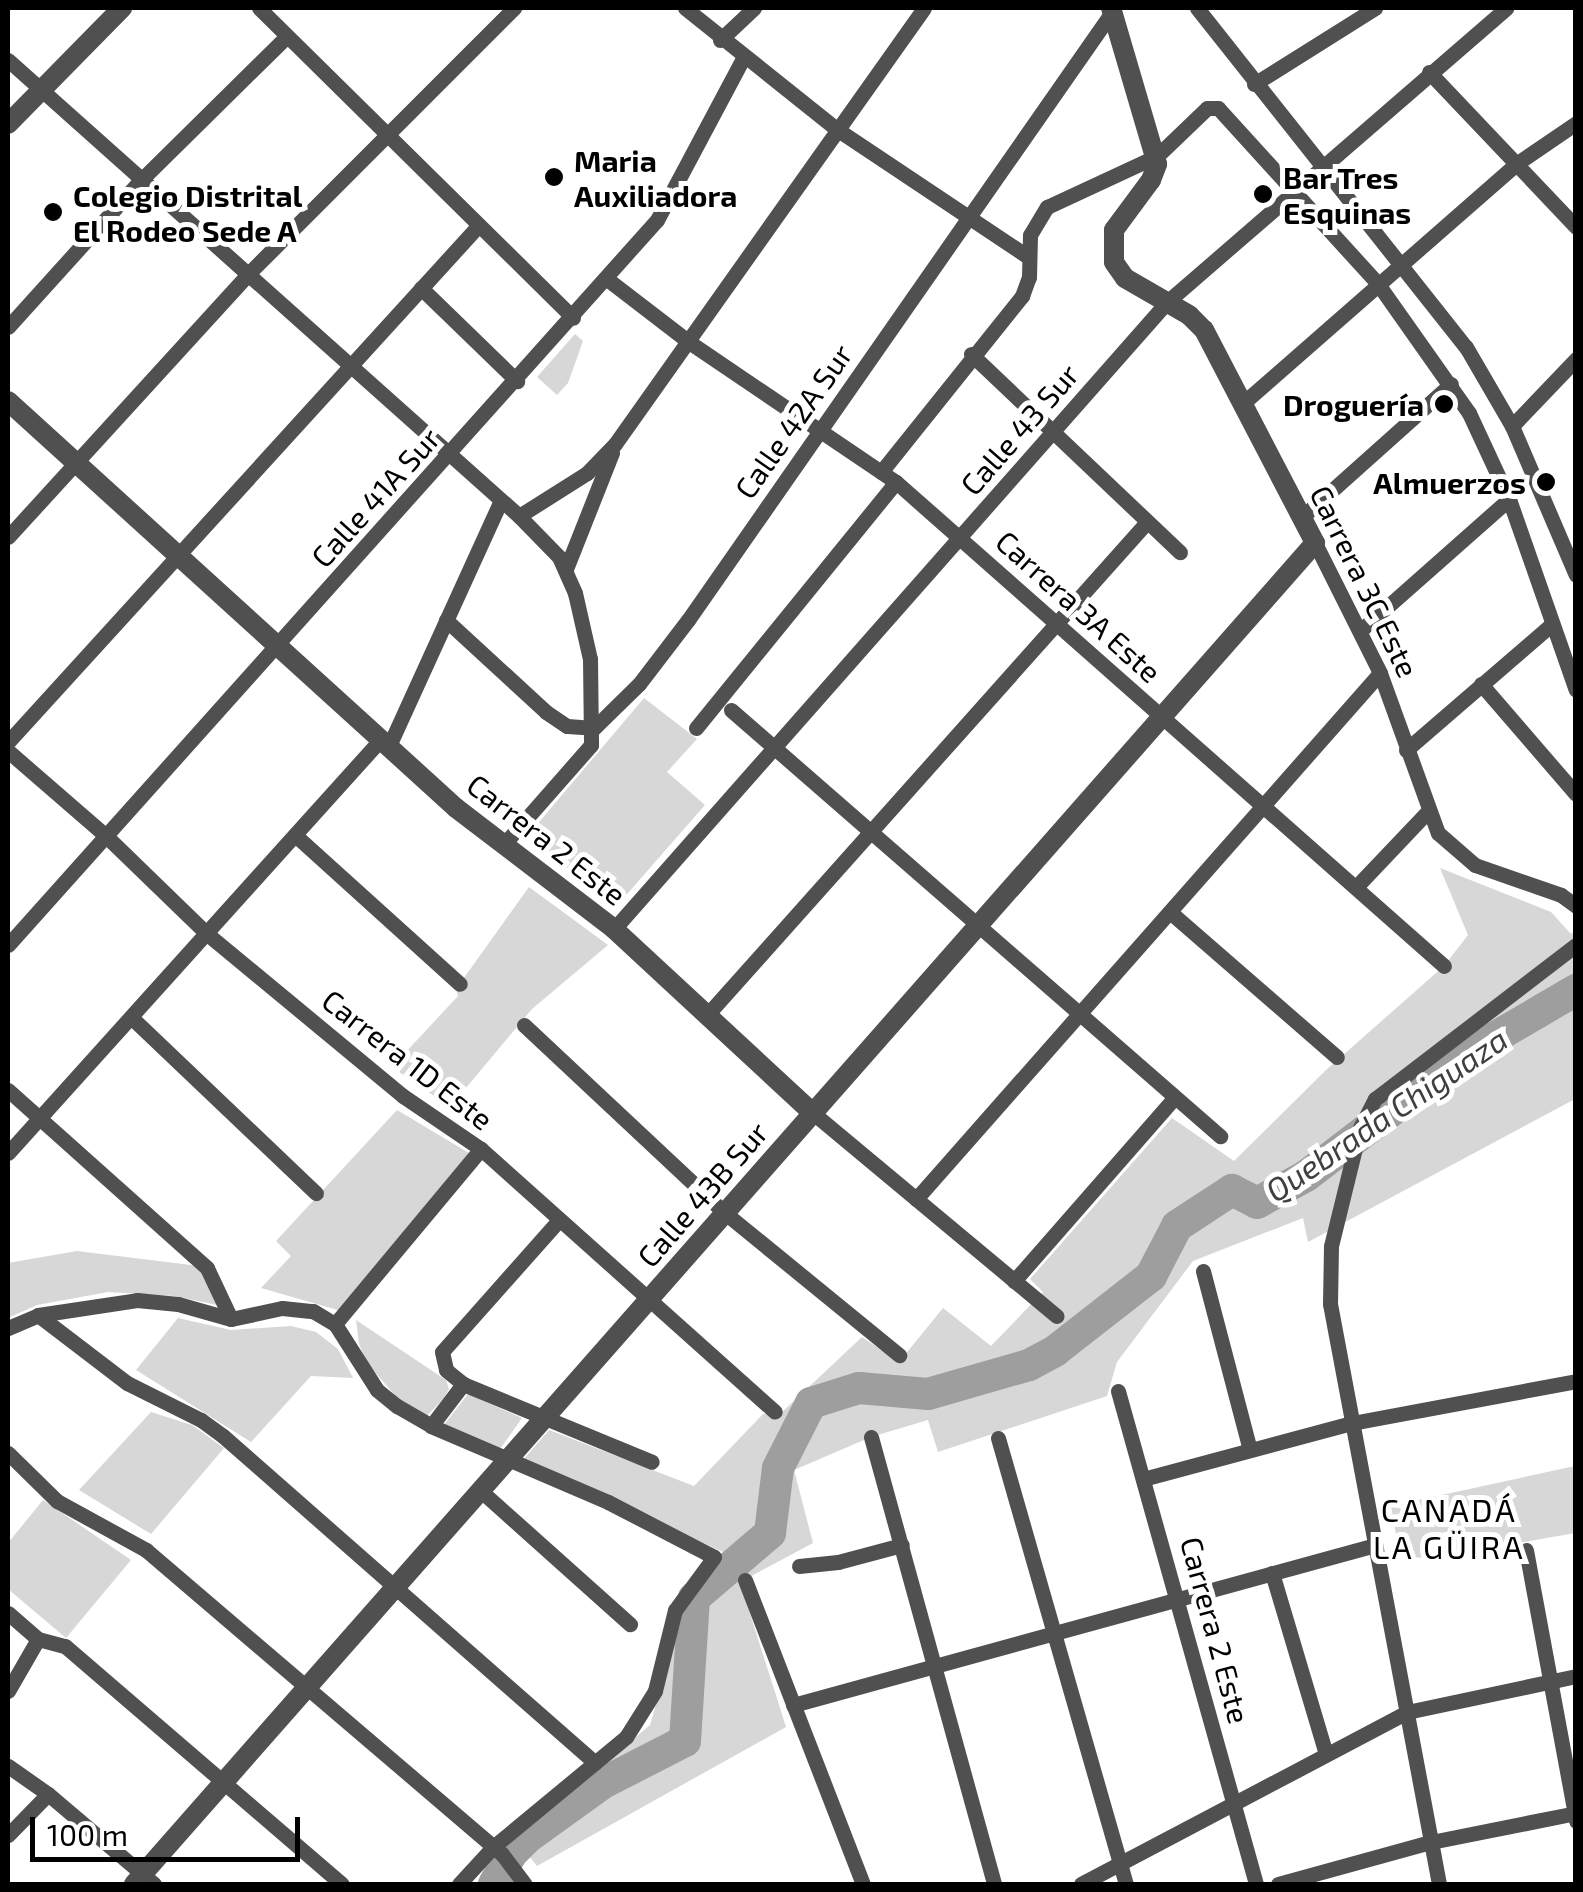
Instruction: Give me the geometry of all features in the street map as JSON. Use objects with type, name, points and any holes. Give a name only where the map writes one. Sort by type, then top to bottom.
[{"type":"street","points":[[8,124],[122,8]]},
{"type":"street","points":[[258,8],[572,318]]},
{"type":"street","points":[[8,537],[246,275],[514,8]]},
{"type":"street","points":[[686,8],[742,58],[838,130],[1028,256]]},
{"type":"street","points":[[720,40],[754,8]]},
{"type":"street","points":[[519,516],[587,473],[616,444],[924,8]]},
{"type":"street","points":[[1197,8],[1320,168],[1445,318],[1512,426],[1574,567]]},
{"type":"street","points":[[1254,84],[1375,8]]},
{"type":"street","name":"Calle 43 Sur","points":[[614,929],[1167,302],[1506,8]]},
{"type":"street","points":[[1112,10],[1156,156]]},
{"type":"street","name":"Calle 42A Sur","points":[[502,845],[580,762],[591,745],[594,728],[639,684],[688,620],[1112,10]]},
{"type":"street","points":[[8,327],[140,180],[287,36]]},
{"type":"street","name":"Calle 41A Sur","points":[[8,945],[517,381],[656,220],[742,58]]},
{"type":"street","points":[[8,60],[519,516],[566,569],[584,624],[594,728],[568,726],[546,712],[446,620]]},
{"type":"street","points":[[1429,72],[1576,227]]},
{"type":"street","points":[[881,472],[1025,290],[1034,225],[1056,201],[1156,156],[1207,108],[1218,108],[1293,195],[1378,284],[1469,413],[1509,499],[1576,690]]},
{"type":"street","points":[[1242,404],[1516,164],[1576,123]]},
{"type":"street","name":"Carrera 3C Este","points":[[1156,156],[1151,180],[1114,230],[1114,262],[1125,278],[1167,302],[1204,330],[1360,630],[1380,673],[1438,833],[1464,859],[1574,903]]},
{"type":"street","points":[[8,742],[479,225]]},
{"type":"street","name":"Carrera 3A Este","points":[[607,279],[818,433],[896,482],[962,536],[1260,808],[1444,966]]},
{"type":"street","points":[[421,288],[517,381]]},
{"type":"street","points":[[971,354],[1180,552]]},
{"type":"street","points":[[1512,426],[1576,359]]},
{"type":"street","points":[[1301,518],[1451,384]]},
{"type":"street","name":"Carrera 2 Este","points":[[8,401],[385,743],[502,845],[614,929],[813,1113],[1057,1316]]},
{"type":"street","points":[[1469,413],[1499,401]]},
{"type":"street","points":[[566,569],[616,444]]},
{"type":"street","points":[[696,728],[896,482]]},
{"type":"street","points":[[1360,630],[1509,499]]},
{"type":"street","points":[[8,1153],[295,835],[385,743],[500,502]]},
{"type":"street","points":[[707,1015],[1147,522]]},
{"type":"street","name":"Calle 43B Sur","points":[[144,1881],[305,1690],[1314,543]]},
{"type":"street","points":[[1406,750],[1552,624]]},
{"type":"street","points":[[916,1199],[1380,673]]},
{"type":"street","points":[[1481,684],[1576,794]]},
{"type":"street","points":[[731,710],[1220,1136]]},
{"type":"street","name":"Carrera 1D Este","points":[[8,751],[106,835],[206,933],[403,1096],[480,1149],[775,1412]]},
{"type":"street","points":[[1356,887],[1428,811]]},
{"type":"street","points":[[295,835],[460,984]]},
{"type":"street","points":[[1170,912],[1336,1057]]},
{"type":"street","points":[[1440,1884],[1328,1285],[1334,1226],[1360,1128],[1375,1099],[1576,945]]},
{"type":"street","points":[[132,1018],[316,1194]]},
{"type":"street","points":[[524,1025],[726,1213],[899,1355]]},
{"type":"street","points":[[8,1090],[206,1268],[232,1319]]},
{"type":"street","points":[[1014,1281],[1176,1097]]},
{"type":"street","points":[[336,1324],[480,1149]]},
{"type":"street","points":[[559,1220],[442,1352],[446,1370],[463,1384],[543,1420],[652,1462]]},
{"type":"street","points":[[1203,1271],[1250,1450]]},
{"type":"street","points":[[8,1328],[38,1315],[138,1300],[178,1304],[232,1319],[295,1308],[313,1311],[336,1324],[377,1390],[431,1426],[510,1458],[714,1557],[676,1610],[655,1691],[626,1737],[502,1855],[459,1884]]},
{"type":"street","points":[[38,1315],[127,1383],[201,1420],[223,1436],[595,1763]]},
{"type":"street","points":[[1143,1479],[1352,1423],[1576,1381]]},
{"type":"street","points":[[431,1426],[463,1384]]},
{"type":"street","name":"Carrera 2 Este","points":[[1118,1391],[1256,1884]]},
{"type":"street","points":[[871,1436],[994,1884]]},
{"type":"street","points":[[998,1438],[1126,1884]]},
{"type":"street","points":[[8,1453],[57,1501],[146,1550],[502,1855],[525,1884]]},
{"type":"street","points":[[480,1491],[630,1624]]},
{"type":"street","points":[[799,1566],[838,1562],[902,1545]]},
{"type":"street","points":[[793,1705],[1375,1545]]},
{"type":"street","points":[[1278,1884],[1431,1842],[1575,1816],[1526,1550]]},
{"type":"street","points":[[1272,1573],[1326,1754]]},
{"type":"street","points":[[745,1580],[863,1884]]},
{"type":"street","points":[[8,1613],[38,1638],[66,1646],[342,1884]]},
{"type":"street","points":[[8,1690],[38,1638]]},
{"type":"street","points":[[1081,1884],[1407,1712],[1576,1676]]},
{"type":"street","points":[[8,1766],[48,1794],[144,1881]]},
{"type":"street","points":[[8,1835],[48,1794]]},
{"type":"shaded area","points":[[575,334],[583,341],[568,383],[557,395],[537,377]]},
{"type":"shaded area","points":[[644,698],[697,739],[667,772],[705,805],[614,909],[529,834]]},
{"type":"shaded area","points":[[1440,868],[1551,912],[1571,934],[1575,930],[1575,1099],[1308,1242],[1303,1218],[1193,1261],[1117,1362],[1107,1396],[938,1452],[928,1420],[871,1437],[794,1470],[813,1543],[740,1582],[786,1727],[537,1866],[512,1835],[591,1776],[650,1725],[687,1597],[725,1553],[523,1460],[549,1430],[694,1486],[763,1414],[781,1413],[862,1337],[899,1362],[943,1308],[991,1346],[1043,1292],[1030,1279],[1172,1118],[1234,1161],[1326,1070],[1444,966],[1468,935]]},
{"type":"shaded area","points":[[529,887],[608,945],[532,1009],[450,1107],[392,1067],[458,996],[456,989]]},
{"type":"shaded area","points":[[397,1110],[469,1153],[341,1311],[261,1288],[291,1256],[276,1241]]},
{"type":"shaded area","points":[[77,1251],[199,1266],[217,1305],[174,1296],[108,1292],[37,1305],[8,1318],[8,1263]]},
{"type":"shaded area","points":[[178,1318],[231,1330],[291,1326],[316,1332],[338,1349],[353,1378],[311,1376],[251,1442],[136,1370]]},
{"type":"shaded area","points":[[356,1320],[446,1380],[449,1389],[425,1418],[405,1407],[367,1363],[359,1344]]},
{"type":"shaded area","points":[[468,1394],[522,1418],[500,1449],[443,1426]]},
{"type":"shaded area","points":[[151,1412],[192,1425],[224,1448],[151,1534],[79,1490]]},
{"type":"shaded area","points":[[1575,1466],[1575,1533],[1432,1558],[1400,1557],[1391,1506]]},
{"type":"shaded area","points":[[43,1500],[131,1560],[66,1638],[8,1589],[8,1543]]},
{"type":"waterway","name":"Quebrada Chiguaza","points":[[494,1884],[512,1853],[528,1837],[603,1783],[685,1741],[694,1598],[770,1533],[778,1468],[811,1403],[859,1388],[928,1394],[1029,1365],[1055,1351],[1151,1276],[1177,1226],[1232,1190],[1257,1203],[1306,1176],[1463,1056],[1576,990]]},
{"type":"place","name":"Maria Auxiliadora","points":[[554,177]]},
{"type":"place","name":"Bar Tres Esquinas","points":[[1263,194]]},
{"type":"place","name":"Colegio Distrital El Rodeo Sede A","points":[[53,212]]},
{"type":"place","name":"Droguería","points":[[1444,404]]},
{"type":"place","name":"Almuerzos","points":[[1546,482]]},
{"type":"district","name":"CANADÁ LA GÜIRA","points":[[1449,1528]]}]
